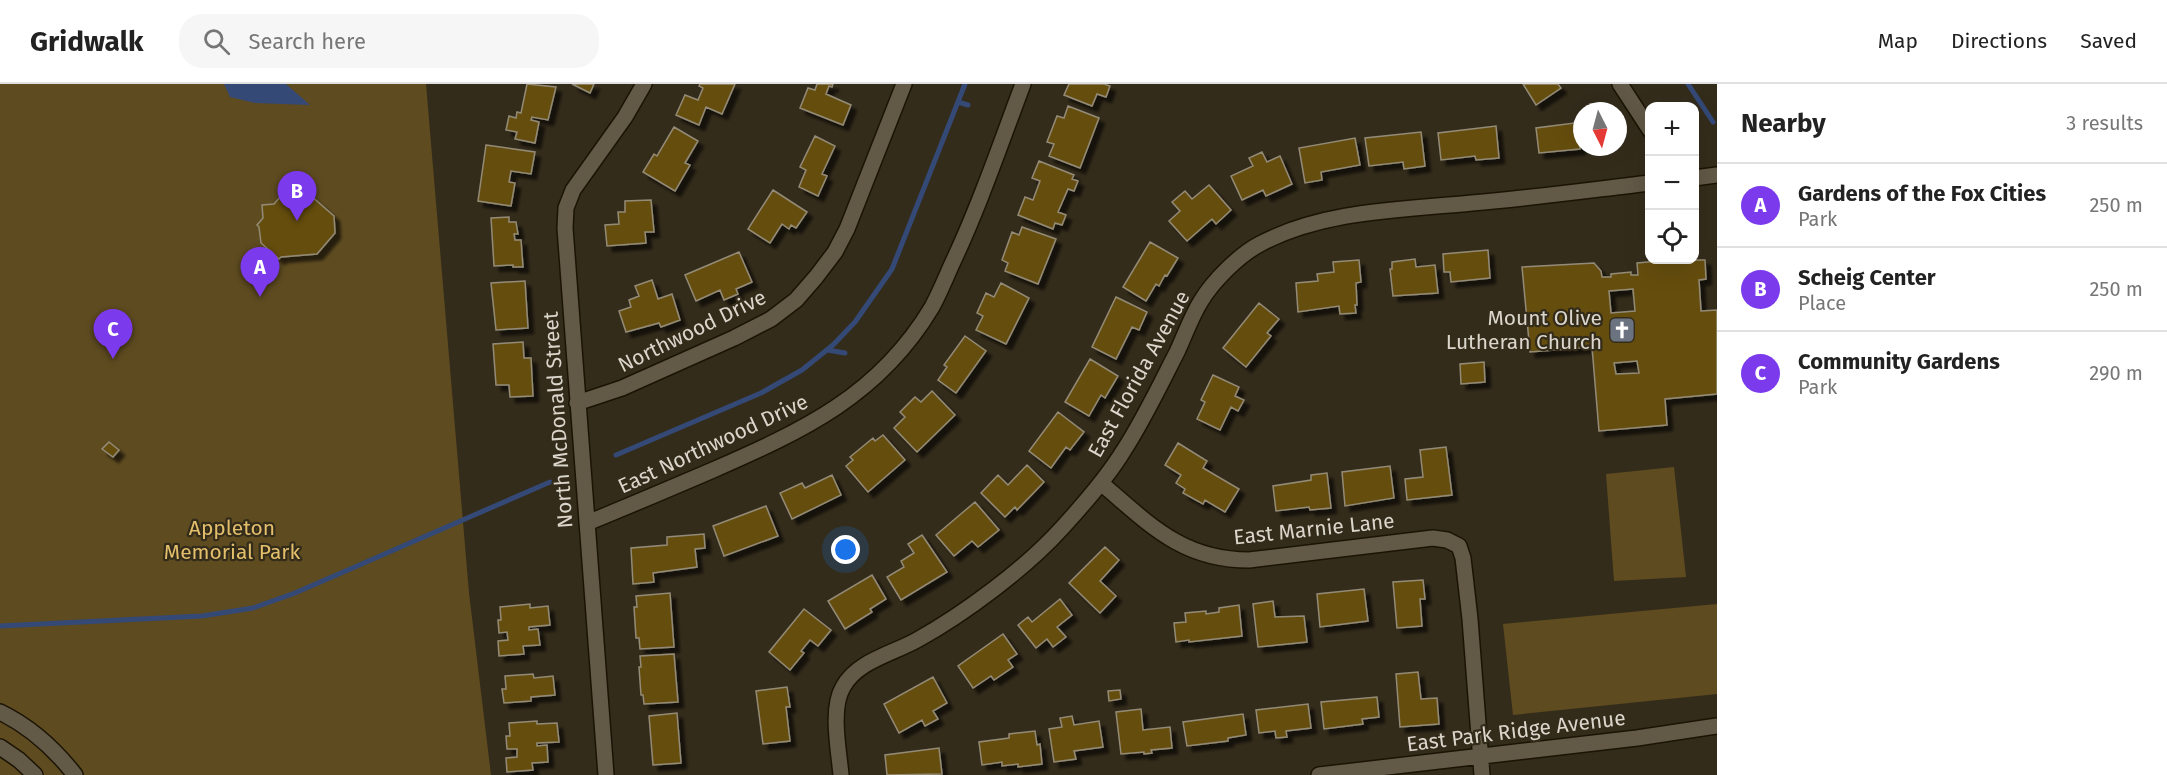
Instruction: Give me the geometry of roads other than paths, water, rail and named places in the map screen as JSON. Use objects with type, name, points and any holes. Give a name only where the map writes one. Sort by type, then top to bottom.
[{"type":"street","name":"North McDonald Street","points":[[606,775],[577,403],[565,228],[566,208],[573,190],[625,117],[644,84]]},
{"type":"street","name":"Northwood Drive","points":[[577,403],[622,388],[734,338],[771,319],[796,300],[829,261],[847,229],[904,84]]},
{"type":"street","name":"East Northwood Drive","points":[[587,523],[785,438],[848,400],[875,377],[916,331],[932,307],[965,237],[1023,84]]},
{"type":"street","points":[[1620,84],[1645,122]]},
{"type":"street","points":[[1699,177],[1717,175]]},
{"type":"street","name":"East Florida Avenue","points":[[841,775],[836,717],[841,689],[852,674],[869,663],[917,640],[983,597],[1060,531],[1101,483],[1124,451],[1201,300],[1230,266],[1258,245],[1287,231],[1357,214],[1645,184]]},
{"type":"street","name":"East Marnie Lane","points":[[1101,483],[1154,528],[1178,543],[1202,555],[1227,560],[1249,560],[1433,538],[1447,540],[1459,546],[1463,558],[1470,619],[1480,755]]},
{"type":"street","points":[[0,712],[28,727],[42,738],[75,775]]},
{"type":"street","name":"East Park Ridge Avenue","points":[[1319,775],[1637,738],[1717,726]]},
{"type":"street","points":[[0,747],[35,775]]},
{"type":"street","points":[[1480,755],[1482,775]]},
{"type":"water","points":[[224,84],[286,84],[310,105],[255,103],[230,97]]},
{"type":"waterway","points":[[616,455],[761,393],[802,370],[833,345],[855,322],[892,269],[965,84]]},
{"type":"waterway","points":[[1688,84],[1713,122]]},
{"type":"waterway","points":[[958,102],[968,105]]},
{"type":"waterway","points":[[827,350],[845,353]]},
{"type":"waterway","points":[[0,626],[202,616],[253,608],[295,593],[550,482]]},
{"type":"place","name":"Scheig Center","points":[[297,221]]},
{"type":"place","name":"Gardens of the Fox Cities","points":[[260,297]]},
{"type":"place","name":"Mount Olive Lutheran Church","points":[[1622,330]]},
{"type":"place","name":"Community Gardens","points":[[113,359]]},
{"type":"park label","name":"Appleton Memorial Park","points":[[232,540]]}]
